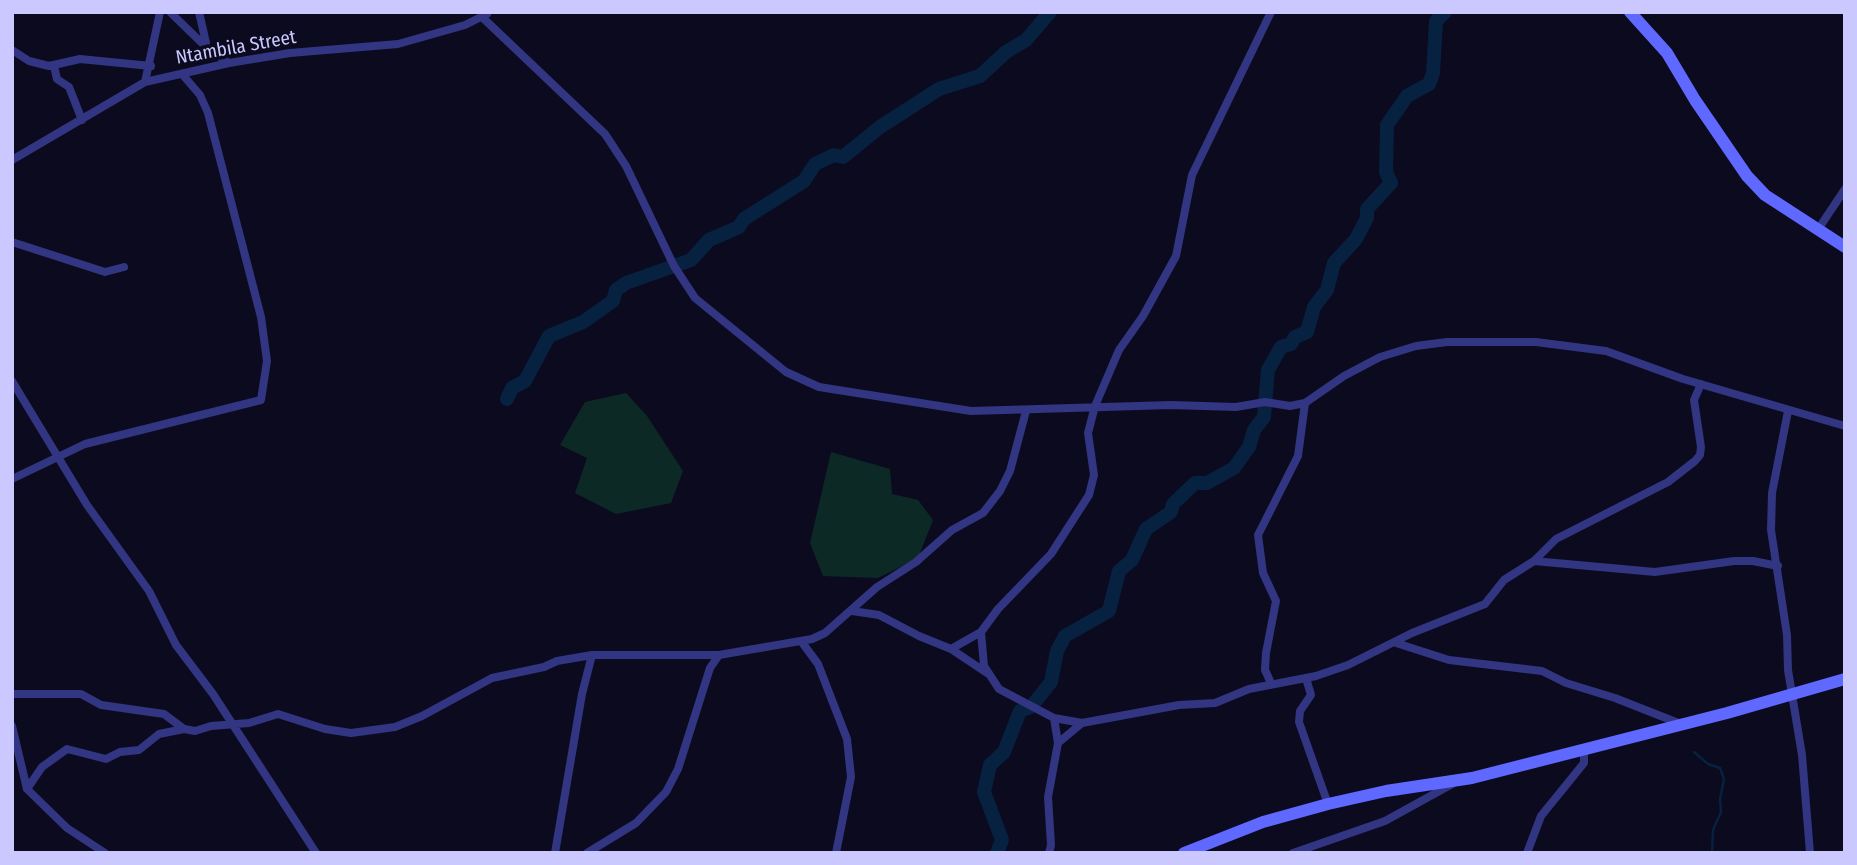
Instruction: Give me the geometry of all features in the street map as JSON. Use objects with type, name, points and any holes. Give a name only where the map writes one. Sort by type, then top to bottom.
[{"type":"street","points":[[145,82],[151,66],[160,12]]},
{"type":"street","points":[[170,12],[209,50],[229,63]]},
{"type":"street","points":[[199,12],[209,50]]},
{"type":"street","points":[[951,649],[981,632],[998,608],[1051,554],[1089,495],[1094,475],[1088,433],[1095,406],[1119,350],[1143,316],[1176,256],[1192,174],[1271,12]]},
{"type":"street","points":[[1630,12],[1667,53],[1747,176],[1765,195],[1845,247]]},
{"type":"street","points":[[485,14],[605,134],[626,166],[674,266],[695,298],[786,372],[819,387],[954,410],[1026,411],[1095,406],[1236,407],[1265,402],[1290,406],[1304,403],[1344,376],[1380,358],[1416,346],[1447,342],[1536,342],[1606,351],[1701,384],[1845,426]]},
{"type":"street","name":"Ntambila Street","points":[[12,160],[145,82],[229,63],[290,53],[398,44],[485,14]]},
{"type":"street","points":[[12,50],[29,61],[54,66],[80,59],[151,66]]},
{"type":"street","points":[[54,66],[57,79],[69,87],[82,120]]},
{"type":"street","points":[[12,479],[57,456],[119,434],[261,400],[267,361],[261,317],[208,113],[200,95],[182,74]]},
{"type":"street","points":[[1817,231],[1845,189]]},
{"type":"street","points":[[12,242],[104,272],[124,267]]},
{"type":"street","points":[[12,381],[87,505],[149,591],[167,630],[213,694],[231,726],[316,853]]},
{"type":"street","points":[[852,611],[879,615],[951,649],[986,673],[1009,696],[1054,718],[1082,723],[1179,705],[1215,703],[1270,683],[1307,678],[1348,665],[1412,633],[1485,604],[1504,580],[1534,561],[1556,539],[1668,482],[1695,461],[1700,455],[1695,400],[1701,384]]},
{"type":"street","points":[[1270,683],[1265,670],[1266,653],[1276,601],[1263,573],[1258,535],[1298,456],[1304,403]]},
{"type":"street","points":[[27,789],[42,767],[67,750],[106,759],[120,752],[139,750],[159,734],[184,729],[195,731],[211,726],[231,726],[278,714],[338,732],[379,731],[422,716],[492,678],[592,655],[719,655],[801,641],[825,633],[868,594],[916,562],[953,530],[989,508],[1010,471],[1026,411]]},
{"type":"street","points":[[1788,411],[1772,493],[1771,530],[1802,755],[1810,853]]},
{"type":"street","points":[[1534,561],[1655,572],[1734,561],[1753,561],[1777,566]]},
{"type":"street","points":[[981,632],[980,644],[986,673]]},
{"type":"street","points":[[801,641],[818,664],[848,739],[851,776],[836,853]]},
{"type":"street","points":[[1396,643],[1449,660],[1542,671],[1566,683],[1615,698],[1681,724]]},
{"type":"street","points":[[555,853],[582,694],[592,655]]},
{"type":"street","points":[[587,853],[636,823],[666,792],[678,769],[710,668],[719,655]]},
{"type":"street","points":[[1307,678],[1311,695],[1300,711],[1299,722],[1328,804]]},
{"type":"street","points":[[1184,853],[1263,822],[1328,804],[1386,791],[1460,780],[1845,679]]},
{"type":"street","points":[[12,694],[81,694],[101,705],[163,714],[184,729]]},
{"type":"street","points":[[1049,853],[1051,845],[1048,797],[1058,743],[1054,718]]},
{"type":"street","points":[[1058,743],[1082,723]]},
{"type":"street","points":[[12,726],[27,789],[67,828],[105,853]]},
{"type":"street","points":[[1527,853],[1546,808],[1584,764],[1584,749]]},
{"type":"street","points":[[1293,853],[1385,821],[1460,780]]},
{"type":"green space","points":[[626,393],[647,416],[683,471],[671,503],[616,514],[575,493],[587,458],[560,445],[585,402]]},
{"type":"green space","points":[[831,452],[890,469],[892,494],[918,500],[933,520],[918,558],[878,578],[823,576],[810,543]]},
{"type":"waterway","points":[[507,399],[512,388],[525,381],[549,336],[583,322],[613,301],[616,290],[626,283],[691,260],[709,240],[739,227],[744,219],[804,181],[815,164],[834,155],[843,157],[880,127],[939,89],[980,76],[1006,52],[1026,40],[1050,12]]},
{"type":"waterway","points":[[997,853],[1002,840],[984,792],[990,765],[1004,752],[1020,711],[1031,707],[1051,682],[1057,651],[1065,636],[1109,611],[1119,571],[1132,560],[1146,529],[1171,512],[1173,504],[1195,483],[1207,483],[1234,468],[1249,447],[1254,430],[1264,417],[1268,370],[1281,347],[1291,344],[1295,337],[1307,332],[1314,307],[1327,290],[1334,263],[1356,239],[1367,218],[1367,209],[1391,183],[1386,172],[1387,125],[1407,96],[1429,84],[1433,73],[1436,21],[1445,12]]},
{"type":"waterway","points":[[1694,752],[1708,764],[1720,768],[1724,779],[1720,799],[1721,812],[1713,830],[1712,853]]}]
